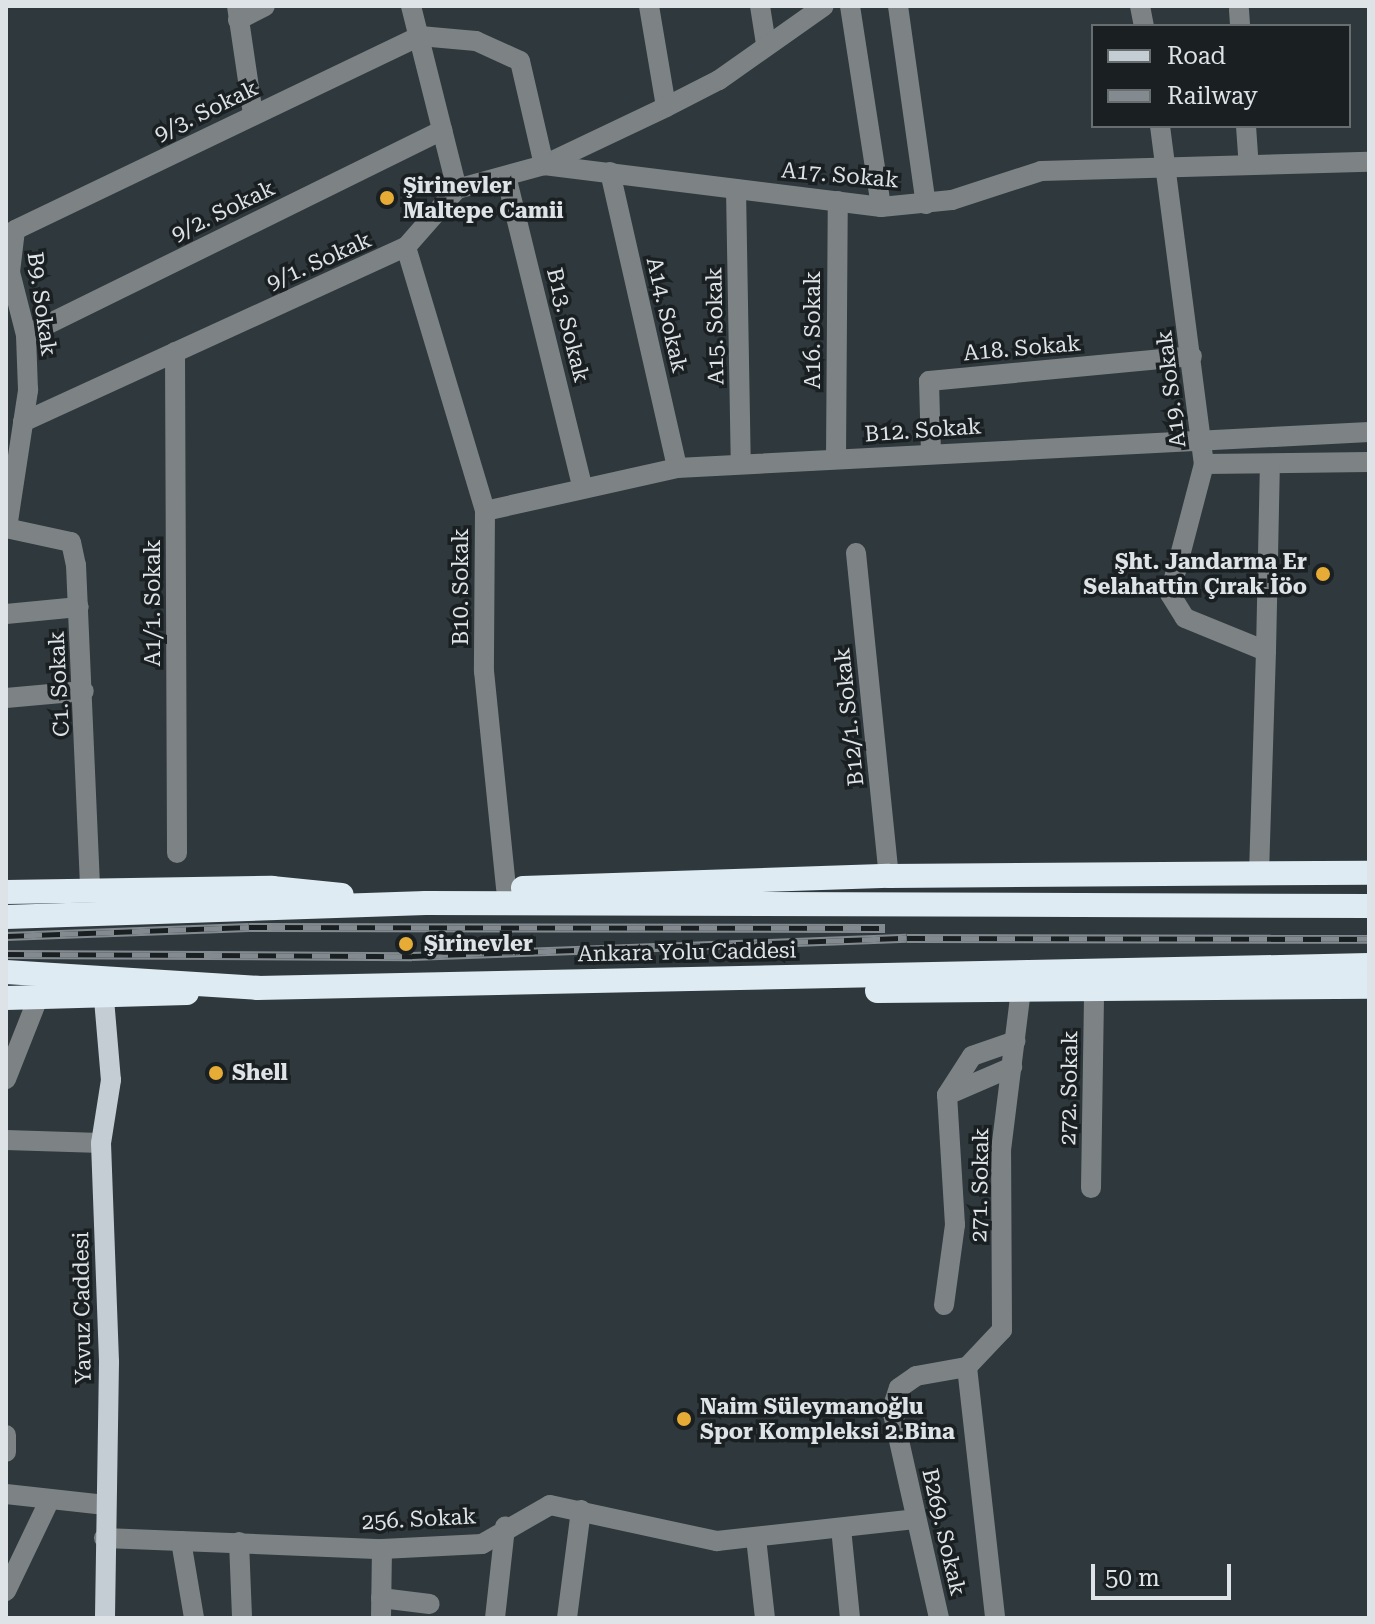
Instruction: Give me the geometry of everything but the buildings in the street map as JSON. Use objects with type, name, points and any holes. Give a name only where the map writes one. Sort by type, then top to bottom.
[{"type":"highway","points":[[426,903],[506,889],[889,876],[1369,873]]},
{"type":"highway","points":[[6,892],[272,888],[396,904]]},
{"type":"highway","name":"Ankara Yolu Caddesi","points":[[6,917],[426,903],[1369,906]]},
{"type":"highway","name":"Ankara Yolu Caddesi","points":[[6,972],[257,988],[1369,965]]},
{"type":"highway","points":[[524,982],[588,992],[1369,987]]},
{"type":"highway","points":[[6,998],[104,999],[257,988]]},
{"type":"main road","name":"Yavuz Caddesi","points":[[104,999],[111,1080],[101,1143],[109,1362],[105,1618]]},
{"type":"street","points":[[253,115],[237,13],[265,6]]},
{"type":"street","points":[[411,6],[457,189],[544,165],[666,107],[824,6]]},
{"type":"street","points":[[649,6],[666,107]]},
{"type":"street","points":[[760,6],[766,45]]},
{"type":"street","points":[[850,6],[881,207]]},
{"type":"street","points":[[898,6],[926,204]]},
{"type":"street","points":[[420,36],[476,41],[520,61],[544,165]]},
{"type":"street","name":"9/3. Sokak","points":[[15,230],[420,36]]},
{"type":"street","name":"A19. Sokak","points":[[1160,128],[1204,464],[1170,594],[1185,618],[1266,651]]},
{"type":"street","points":[[1246,128],[1249,165]]},
{"type":"street","name":"9/2. Sokak","points":[[26,335],[442,130]]},
{"type":"street","name":"A17. Sokak","points":[[544,165],[881,207],[926,204],[1041,171],[1369,162]]},
{"type":"street","name":"A14. Sokak","points":[[610,172],[677,468]]},
{"type":"street","name":"B13. Sokak","points":[[506,176],[582,486]]},
{"type":"street","name":"9/1. Sokak","points":[[23,422],[406,247],[457,189]]},
{"type":"street","name":"A15. Sokak","points":[[736,189],[741,463]]},
{"type":"street","name":"A16. Sokak","points":[[836,459],[838,201]]},
{"type":"street","name":"B9. Sokak","points":[[7,528],[11,477],[28,390],[26,335],[12,306],[10,272],[15,230]]},
{"type":"street","name":"B10. Sokak","points":[[406,247],[485,511],[484,671],[506,889]]},
{"type":"street","name":"A1/1. Sokak","points":[[175,352],[177,853]]},
{"type":"street","name":"A18. Sokak","points":[[931,453],[929,381],[1192,356]]},
{"type":"street","points":[[6,392],[28,390]]},
{"type":"street","name":"B12. Sokak","points":[[485,511],[582,486],[677,468],[1202,436],[1369,432]]},
{"type":"street","points":[[1204,464],[1369,462]]},
{"type":"street","points":[[1259,873],[1270,464]]},
{"type":"street","name":"C1. Sokak","points":[[7,528],[71,542],[84,691],[90,890]]},
{"type":"street","name":"B12/1. Sokak","points":[[856,553],[889,876]]},
{"type":"street","points":[[6,614],[79,607]]},
{"type":"street","points":[[6,698],[84,691]]},
{"type":"street","name":"272. Sokak","points":[[1091,1188],[1094,989]]},
{"type":"street","name":"271. Sokak","points":[[967,1367],[1002,1330],[1001,1150],[1021,990]]},
{"type":"street","points":[[6,1079],[38,998]]},
{"type":"street","points":[[944,1305],[955,1225],[947,1095],[972,1056],[1015,1041]]},
{"type":"street","points":[[947,1095],[1012,1067]]},
{"type":"street","points":[[6,1140],[101,1143]]},
{"type":"street","points":[[967,1367],[995,1618]]},
{"type":"street","name":"B269. Sokak","points":[[939,1618],[892,1409],[899,1388],[916,1376],[967,1367]]},
{"type":"street","points":[[6,1494],[105,1505]]},
{"type":"street","points":[[6,1591],[50,1499]]},
{"type":"street","name":"256. Sokak","points":[[104,1538],[382,1549],[482,1544],[505,1527],[550,1505],[717,1541],[915,1519]]},
{"type":"street","points":[[567,1618],[581,1510]]},
{"type":"street","points":[[495,1618],[505,1527]]},
{"type":"street","points":[[841,1528],[850,1618]]},
{"type":"street","points":[[756,1538],[765,1618]]},
{"type":"street","points":[[181,1541],[194,1618]]},
{"type":"street","points":[[239,1542],[242,1618]]},
{"type":"street","points":[[382,1549],[381,1608],[430,1604]]},
{"type":"railway","points":[[6,936],[249,927],[885,928]]},
{"type":"railway","points":[[6,954],[412,956],[907,938],[1369,939]]},
{"type":"place","name":"Şirinevler Maltepe Camii","points":[[387,198]]},
{"type":"place","name":"Şht. Jandarma Er Selahattin Çırak İöo","points":[[1323,574]]},
{"type":"place","name":"Şirinevler","points":[[406,944]]},
{"type":"place","name":"Shell","points":[[216,1073]]},
{"type":"place","name":"Naim Süleymanoğlu Spor Kompleksi 2.Bina","points":[[684,1419]]}]
